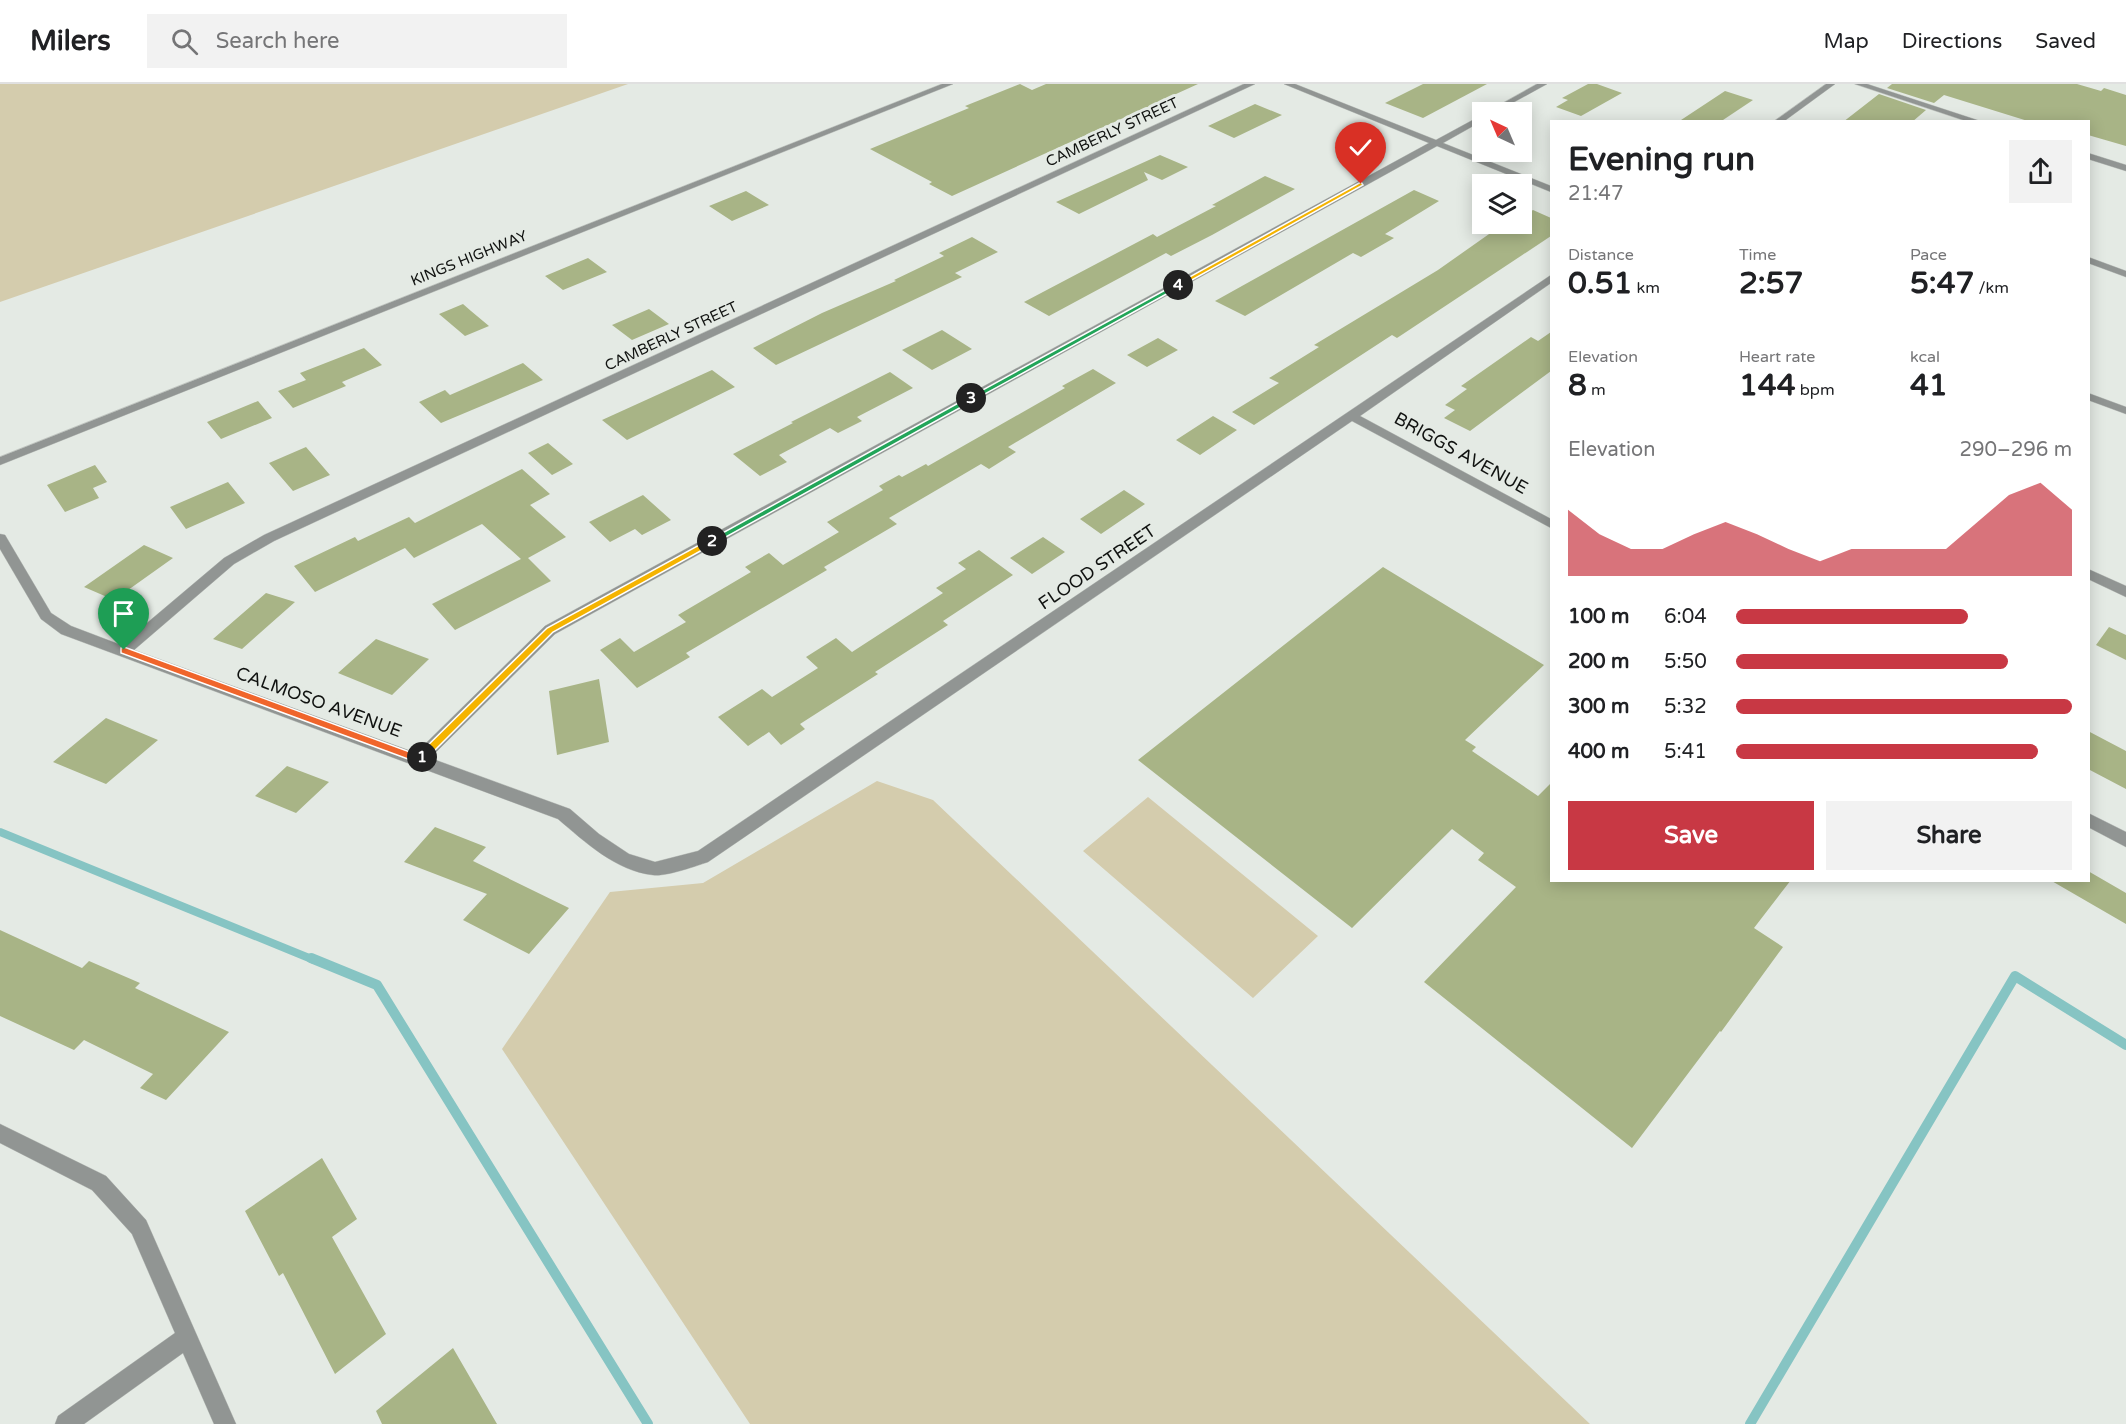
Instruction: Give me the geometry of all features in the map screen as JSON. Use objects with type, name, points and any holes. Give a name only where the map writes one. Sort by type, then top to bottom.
[{"type":"street","name":"KINGS HIGHWAY","points":[[0,461],[949,84]]},
{"type":"street","name":"CAMBERLY STREET","points":[[124,650],[230,561],[269,538],[1251,84]]},
{"type":"street","points":[[1288,84],[1550,189]]},
{"type":"street","points":[[1510,102],[1543,84]]},
{"type":"street","points":[[1780,120],[1831,84]]},
{"type":"street","points":[[1859,84],[1973,120]]},
{"type":"street","points":[[419,760],[550,630],[1472,124]]},
{"type":"street","points":[[2090,157],[2126,168]]},
{"type":"street","points":[[2090,261],[2126,274]]},
{"type":"street","name":"FLOOD STREET","points":[[655,869],[702,856],[1352,416],[1550,279]]},
{"type":"street","points":[[2090,397],[2126,411]]},
{"type":"street","name":"BRIGGS AVENUE","points":[[1352,416],[1550,523]]},
{"type":"street","name":"CALMOSO AVENUE","points":[[0,538],[46,616],[66,630],[564,814],[593,839],[624,859],[655,869]]},
{"type":"street","points":[[2090,575],[2126,592]]},
{"type":"street","points":[[2090,820],[2126,840]]},
{"type":"street","points":[[0,1133],[99,1183],[139,1227],[225,1424]]},
{"type":"street","points":[[66,1424],[186,1338]]},
{"type":"shaded area","points":[[0,84],[628,84],[0,302]]},
{"type":"shaded area","points":[[877,781],[933,800],[1590,1424],[750,1424],[502,1049],[610,892],[703,883]]},
{"type":"shaded area","points":[[1148,797],[1318,936],[1253,998],[1083,851]]},
{"type":"building","points":[[1020,84],[1032,90],[1046,84],[1198,84],[952,196],[929,184],[932,182],[870,149]]},
{"type":"building","points":[[1423,84],[1487,84],[1423,118],[1385,103]]},
{"type":"building","points":[[1588,84],[1597,84],[1622,93],[1581,116],[1556,107],[1568,100],[1562,98]]},
{"type":"building","points":[[1892,84],[2077,84],[2101,91],[2104,88],[2126,95],[2126,146],[2090,136],[2090,120],[2025,120],[1944,95],[1934,103],[1887,88]]},
{"type":"building","points":[[1725,91],[1753,100],[1723,120],[1681,120]]},
{"type":"building","points":[[1879,94],[1926,110],[1914,120],[1846,120]]},
{"type":"building","points":[[1255,104],[1282,115],[1234,138],[1208,126]]},
{"type":"building","points":[[1160,155],[1188,167],[1162,180],[1144,172],[1148,180],[1079,214],[1056,202]]},
{"type":"building","points":[[1265,176],[1295,189],[1212,235],[1171,256],[1166,253],[1049,316],[1024,302],[1153,234],[1157,237],[1216,206],[1212,205]]},
{"type":"building","points":[[1414,190],[1439,201],[1385,234],[1394,238],[1361,257],[1353,253],[1245,316],[1215,301]]},
{"type":"building","points":[[746,191],[769,205],[732,221],[709,206]]},
{"type":"building","points":[[1533,210],[1550,218],[1550,237],[1397,338],[1392,335],[1254,425],[1232,412],[1279,383],[1269,378],[1319,347],[1314,345],[1438,270],[1489,234],[1532,234]]},
{"type":"building","points":[[972,237],[998,252],[955,273],[962,277],[776,365],[753,348],[822,313],[896,281],[894,280],[944,256],[939,253]]},
{"type":"building","points":[[588,258],[607,272],[563,290],[545,276]]},
{"type":"building","points":[[463,304],[489,326],[465,336],[439,314]]},
{"type":"building","points":[[649,309],[669,324],[632,340],[612,325]]},
{"type":"building","points":[[942,330],[972,349],[932,370],[902,350]]},
{"type":"building","points":[[1550,333],[1550,372],[1470,431],[1444,418],[1455,410],[1445,405],[1467,389],[1461,386],[1531,337],[1538,341]]},
{"type":"building","points":[[1158,338],[1178,350],[1147,367],[1127,355]]},
{"type":"building","points":[[364,348],[382,365],[342,382],[346,386],[293,408],[278,391],[306,380],[300,373]]},
{"type":"building","points":[[523,363],[543,380],[441,423],[419,402],[445,390],[450,395]]},
{"type":"building","points":[[1093,369],[1116,383],[1008,447],[1016,452],[989,469],[981,464],[889,518],[897,524],[824,567],[827,570],[686,653],[690,657],[637,688],[600,650],[620,638],[634,652],[686,622],[678,615],[751,572],[745,567],[769,553],[783,565],[839,532],[827,522],[883,490],[879,486],[899,475],[902,477],[926,464],[928,466],[1065,388],[1062,386]]},
{"type":"building","points":[[712,370],[735,387],[627,440],[602,420]]},
{"type":"building","points":[[890,372],[913,388],[857,417],[862,421],[838,433],[830,428],[779,455],[787,462],[760,476],[733,454],[793,423],[791,422]]},
{"type":"building","points":[[258,401],[272,418],[221,439],[207,422]]},
{"type":"building","points":[[1213,416],[1237,430],[1200,455],[1176,440]]},
{"type":"building","points":[[548,443],[573,464],[552,475],[528,453]]},
{"type":"building","points":[[306,447],[330,475],[293,491],[269,463]]},
{"type":"building","points":[[95,465],[107,482],[93,488],[99,498],[65,512],[47,485]]},
{"type":"building","points":[[522,469],[550,494],[530,505],[566,537],[528,558],[551,581],[455,630],[432,604],[521,559],[482,524],[414,558],[405,548],[315,592],[294,566],[355,537],[358,541],[409,517],[415,523]]},
{"type":"building","points":[[228,482],[245,503],[186,529],[170,507]]},
{"type":"building","points":[[1124,490],[1145,504],[1101,534],[1080,519]]},
{"type":"building","points":[[643,495],[671,520],[642,535],[635,529],[610,542],[589,522]]},
{"type":"building","points":[[1043,537],[1065,552],[1032,574],[1010,558]]},
{"type":"building","points":[[144,545],[173,558],[114,600],[84,587]]},
{"type":"building","points":[[979,550],[1013,575],[943,621],[948,625],[875,672],[878,674],[800,724],[805,729],[781,745],[769,732],[748,746],[718,717],[762,689],[772,697],[818,668],[806,657],[836,638],[852,652],[943,593],[936,588],[966,569],[958,563]]},
{"type":"building","points":[[1383,567],[1544,665],[1465,740],[1476,747],[1472,751],[1538,796],[1550,784],[1550,882],[1789,882],[1754,928],[1783,947],[1632,1148],[1424,982],[1516,887],[1478,860],[1484,853],[1452,829],[1352,928],[1138,760]]},
{"type":"building","points":[[266,593],[295,602],[242,649],[213,639]]},
{"type":"building","points":[[2109,627],[2126,635],[2126,660],[2096,645]]},
{"type":"building","points":[[376,639],[429,659],[392,695],[338,673]]},
{"type":"building","points":[[599,679],[609,742],[557,755],[549,691]]},
{"type":"building","points":[[106,718],[158,740],[106,784],[53,762]]},
{"type":"building","points":[[2090,732],[2126,751],[2126,789],[2090,770]]},
{"type":"building","points":[[287,766],[329,782],[296,813],[255,796]]},
{"type":"building","points":[[435,827],[486,847],[473,861],[569,908],[529,954],[463,920],[487,894],[404,862]]},
{"type":"building","points":[[2090,872],[2126,893],[2126,924],[2053,882],[2090,882]]},
{"type":"building","points":[[0,930],[82,968],[89,961],[140,983],[135,988],[229,1032],[166,1100],[140,1088],[153,1074],[84,1040],[74,1050],[0,1016]]},
{"type":"building","points":[[322,1158],[357,1219],[332,1237],[386,1334],[335,1374],[283,1273],[279,1276],[245,1211]]},
{"type":"building","points":[[453,1348],[497,1424],[382,1424],[376,1411]]},
{"type":"waterway","points":[[0,832],[314,960]]},
{"type":"waterway","points":[[311,958],[377,985],[648,1424]]},
{"type":"waterway","points":[[1750,1424],[2015,976],[2126,1045]]},
{"type":"route","points":[[124,650],[419,760],[550,630],[1361,184]]}]
